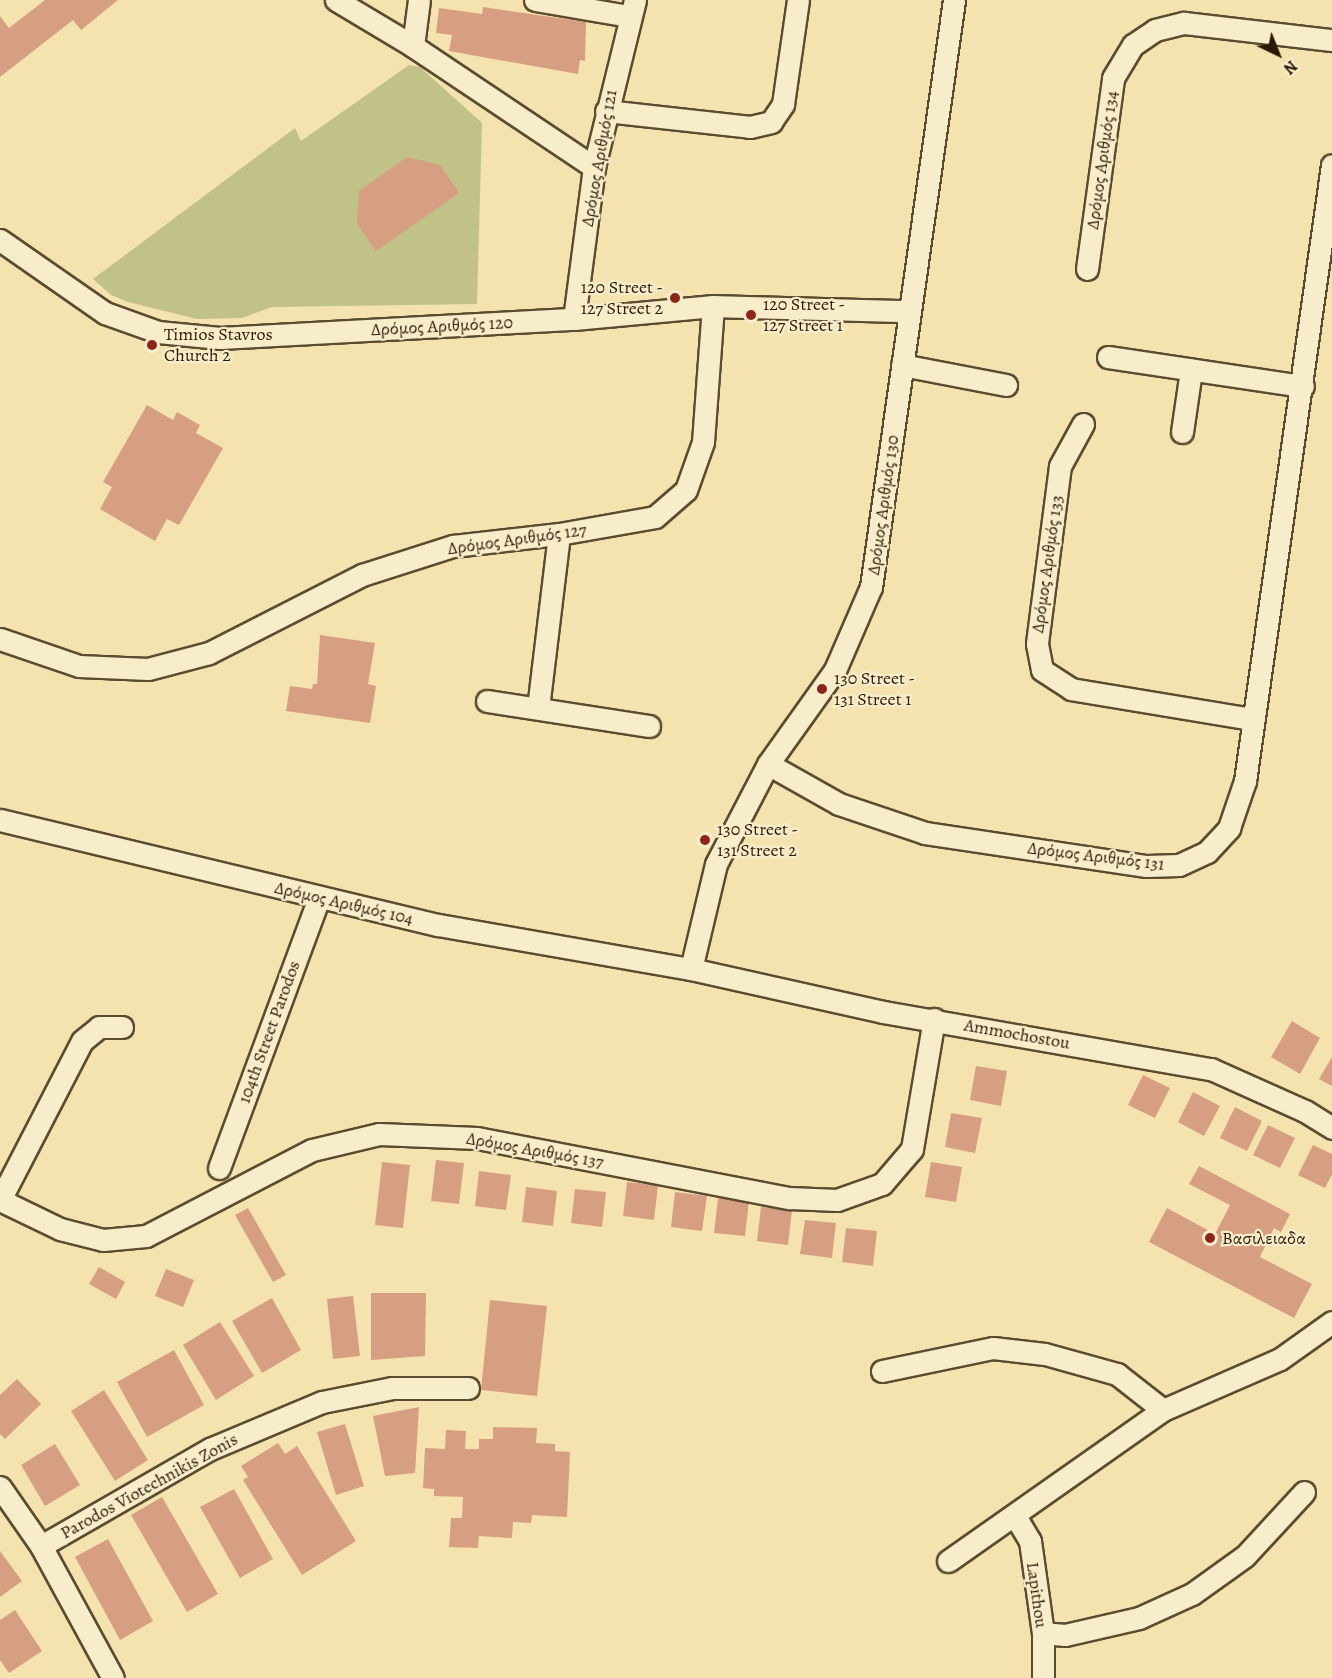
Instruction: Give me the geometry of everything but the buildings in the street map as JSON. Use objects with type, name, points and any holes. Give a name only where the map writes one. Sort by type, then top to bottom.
[{"type":"street","points":[[336,0],[413,46],[594,167]]},
{"type":"street","points":[[413,46],[419,0]]},
{"type":"street","points":[[534,0],[632,8]]},
{"type":"street","points":[[606,111],[750,127],[771,122],[783,104],[798,0]]},
{"type":"street","name":"Δρόμος Αριθμός 130","points":[[691,969],[716,864],[768,764],[835,670],[871,587],[954,0]]},
{"type":"street","name":"Δρόμος Αριθμός 121","points":[[574,319],[594,167],[632,8]]},
{"type":"street","name":"Δρόμος Αριθμός 134","points":[[1088,269],[1113,78],[1133,45],[1155,30],[1184,23],[1332,40]]},
{"type":"street","name":"Δρόμος Αριθμός 131","points":[[768,764],[839,804],[925,832],[1147,866],[1179,865],[1207,852],[1228,828],[1245,781],[1303,386],[1332,165]]},
{"type":"street","name":"Δρόμος Αριθμός 120","points":[[0,240],[105,313],[158,332],[220,338],[574,319],[713,306],[909,311]]},
{"type":"street","name":"Δρόμος Αριθμός 127","points":[[0,639],[79,666],[148,669],[209,653],[362,575],[453,546],[559,534],[655,517],[686,490],[702,442],[713,306]]},
{"type":"street","points":[[1108,357],[1303,386]]},
{"type":"street","points":[[902,365],[1006,385]]},
{"type":"street","points":[[1182,432],[1191,370]]},
{"type":"street","name":"Δρόμος Αριθμός 133","points":[[1083,424],[1060,466],[1037,645],[1042,670],[1071,689],[1253,719]]},
{"type":"street","points":[[538,708],[559,534]]},
{"type":"street","points":[[487,701],[649,726]]},
{"type":"street","name":"Δρόμος Αριθμός 104","points":[[0,820],[438,925],[691,969]]},
{"type":"street","name":"104th Street Parodos","points":[[219,1168],[319,897]]},
{"type":"street","name":"Ammochostou","points":[[691,969],[883,1012],[934,1019],[1211,1069],[1305,1111],[1332,1128]]},
{"type":"street","name":"Δρόμος Αριθμός 137","points":[[0,1200],[60,1228],[103,1240],[146,1236],[312,1150],[379,1134],[477,1138],[790,1198],[837,1200],[882,1184],[912,1149],[934,1019]]},
{"type":"street","points":[[0,1200],[82,1041],[99,1028],[122,1027]]},
{"type":"street","points":[[948,1561],[1163,1410],[1280,1359],[1332,1322]]},
{"type":"street","points":[[882,1371],[993,1348],[1045,1354],[1117,1374],[1163,1410]]},
{"type":"street","name":"Parodos Viotechnikis Zonis","points":[[40,1546],[210,1449],[322,1402],[392,1388],[468,1388]]},
{"type":"street","points":[[0,1487],[40,1546],[113,1678]]},
{"type":"street","points":[[1043,1633],[1065,1635],[1139,1618],[1192,1594],[1245,1556],[1304,1492]]},
{"type":"street","name":"Lapithou","points":[[1015,1516],[1030,1541],[1043,1633],[1043,1678]]},
{"type":"green space","points":[[409,65],[420,67],[482,123],[477,304],[272,307],[242,318],[197,319],[128,302],[111,295],[93,279],[295,128],[301,141]]},
{"type":"place","name":"120 Street - 127 Street 2","points":[[675,298]]},
{"type":"place","name":"120 Street - 127 Street 1","points":[[751,315]]},
{"type":"place","name":"Timios Stavros Church 2","points":[[152,345]]},
{"type":"place","name":"130 Street - 131 Street 1","points":[[822,689]]},
{"type":"place","name":"130 Street - 131 Street 2","points":[[705,840]]},
{"type":"place","name":"Βασιλειαδα","points":[[1210,1238]]}]
